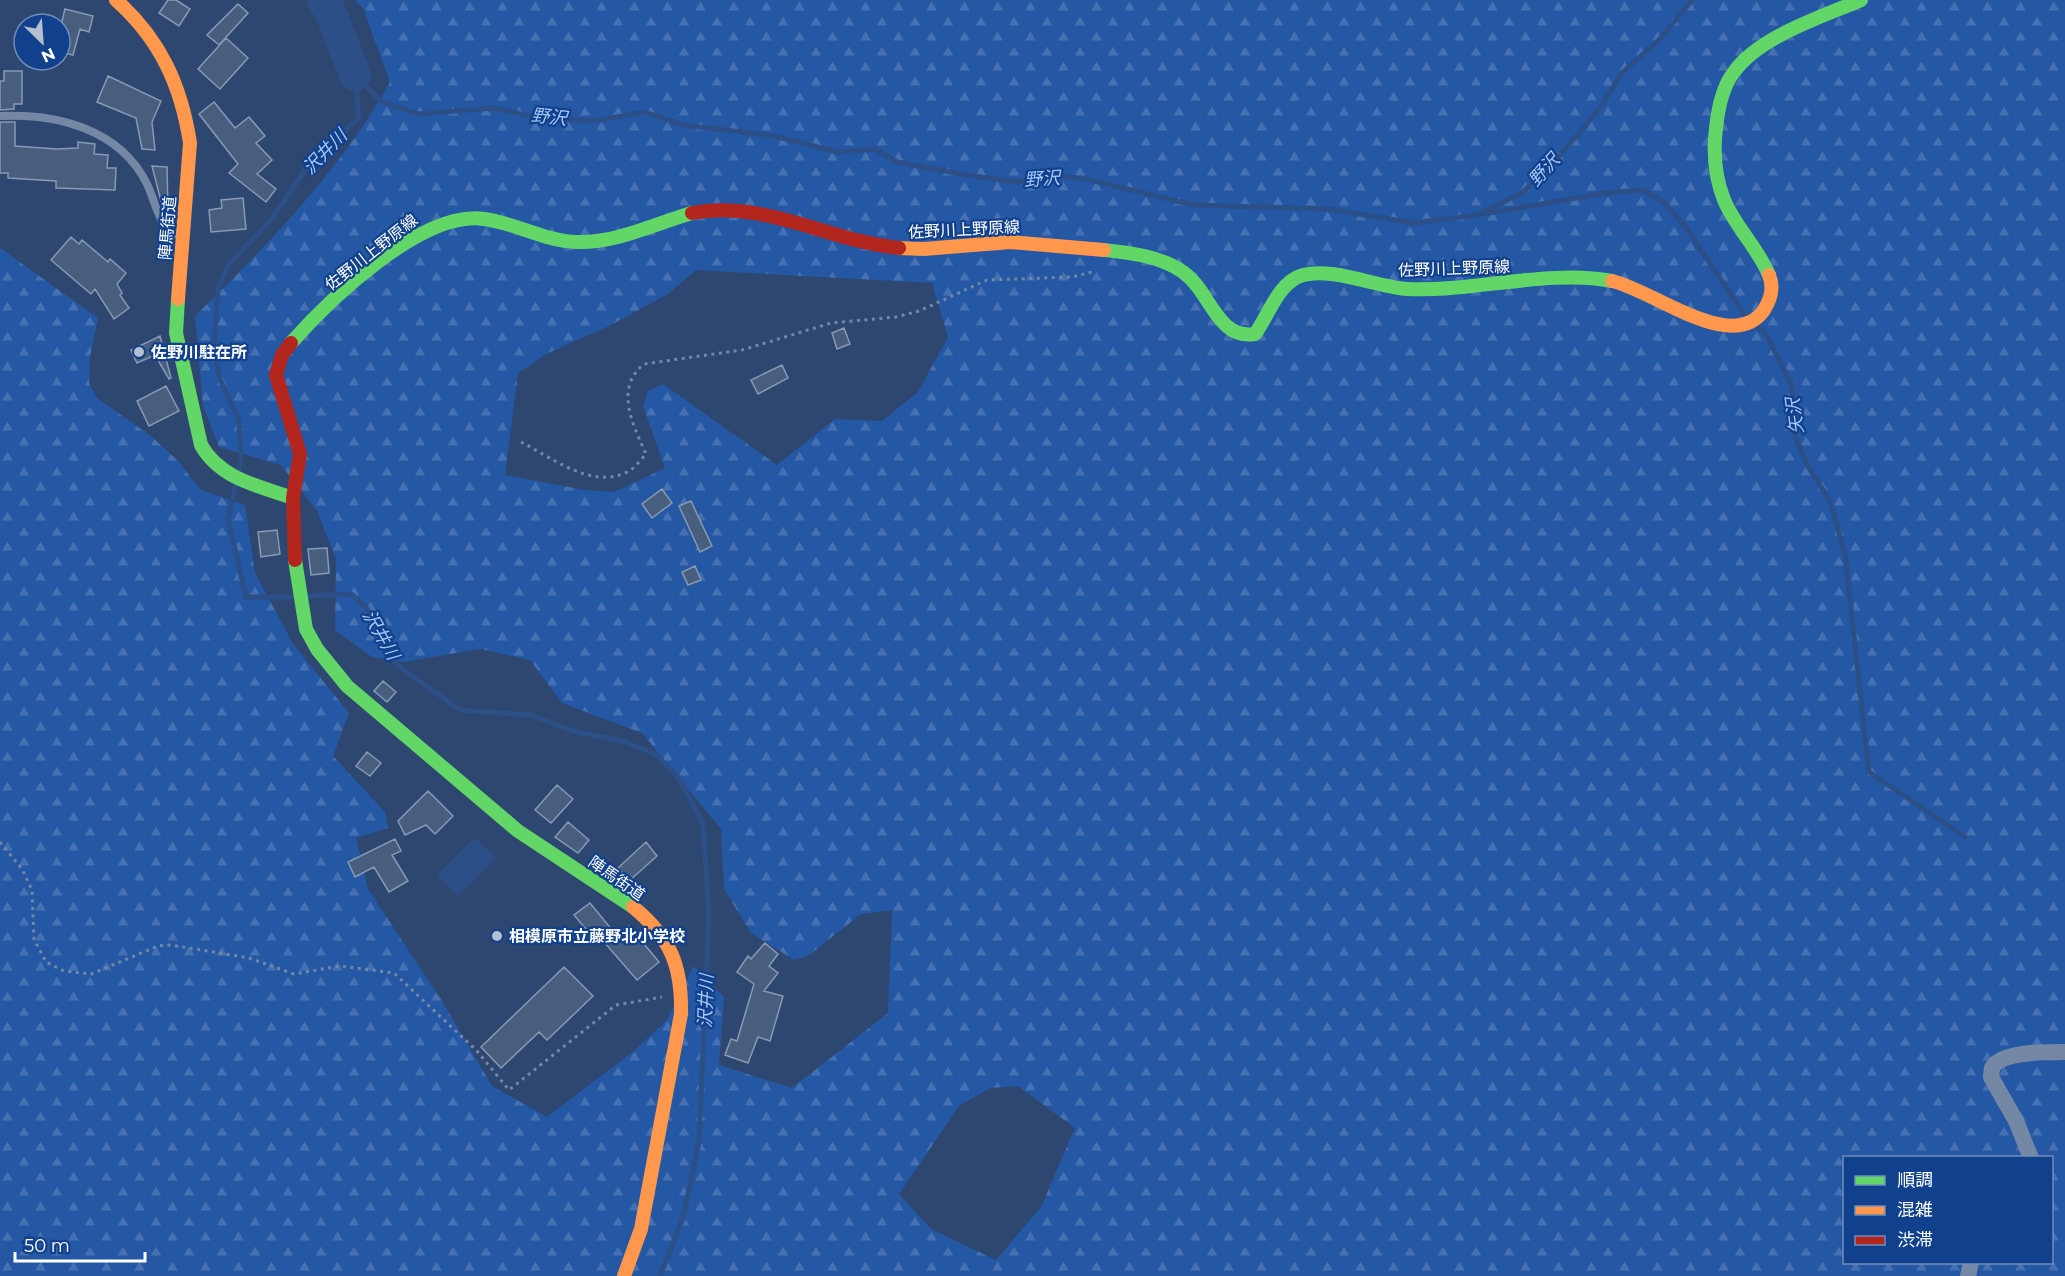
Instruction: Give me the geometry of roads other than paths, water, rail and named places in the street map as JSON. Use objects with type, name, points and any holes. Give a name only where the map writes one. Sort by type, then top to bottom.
[{"type":"main road","name":"陣馬街道","points":[[116,0],[146,27],[159,45],[180,91],[190,143],[184,237],[176,309],[179,356],[201,445],[205,456],[222,471],[293,498],[300,611],[319,654],[352,689],[443,765],[493,811],[529,838],[628,903],[651,924],[666,942],[674,958],[682,993],[681,1014],[641,1228],[624,1276]]},
{"type":"main road","name":"佐野川上野原線","points":[[293,498],[301,465],[300,454],[281,400],[276,375],[288,346],[344,291],[373,267],[427,228],[453,219],[472,218],[511,225],[557,240],[603,242],[673,217],[710,210],[745,210],[842,238],[897,249],[944,247],[981,242],[1017,242],[1136,254],[1173,266],[1188,276],[1205,295],[1220,323],[1230,333],[1243,337],[1256,334],[1288,284],[1302,276],[1320,274],[1406,289],[1480,287],[1558,276],[1588,277],[1647,293],[1700,316],[1714,325],[1731,329],[1745,327],[1761,314],[1768,304],[1772,281],[1767,269],[1736,225],[1716,177],[1717,122],[1721,93],[1740,63],[1758,51],[1861,0]]},
{"type":"street","points":[[2030,1156],[2016,1121],[1994,1084],[1992,1068],[2000,1059],[2012,1056],[2065,1052]]},
{"type":"lane","points":[[0,116],[45,117],[97,134],[111,142],[134,163],[146,183],[164,226],[171,233],[184,237]]},
{"type":"waterway","name":"沢井川","points":[[323,0],[330,11],[355,75]]},
{"type":"waterway","name":"野沢","points":[[355,75],[381,101],[418,114],[494,108],[538,118],[595,121],[645,112],[683,125],[774,136],[837,152],[875,149],[897,162],[966,175],[1017,182],[1061,176],[1086,179],[1193,205],[1328,209],[1413,223],[1478,215],[1523,192],[1555,161],[1600,108],[1622,73],[1660,39],[1692,0]]},
{"type":"waterway","name":"沢井川","points":[[239,471],[241,458],[239,421],[219,377],[214,343],[218,290],[228,265],[271,220],[313,159],[359,118],[355,75]]},
{"type":"waterway","name":"矢沢","points":[[1484,214],[1605,193],[1643,190],[1665,203],[1684,225],[1746,317]]},
{"type":"waterway","name":"矢沢","points":[[1756,325],[1767,336],[1791,383],[1795,437],[1809,468],[1830,501],[1845,554],[1869,772],[1965,837]]},
{"type":"waterway","name":"沢井川","points":[[236,483],[228,519],[246,597],[294,597]]},
{"type":"waterway","name":"沢井川","points":[[306,596],[351,594],[366,607],[397,665],[460,710],[531,715],[573,731],[623,741],[655,754],[679,778],[703,824],[709,915],[699,1141],[683,1218],[660,1276]]},
{"type":"place","name":"佐野川駐在所","points":[[139,352]]},
{"type":"place","name":"相模原市立藤野北小学校","points":[[497,936]]}]
